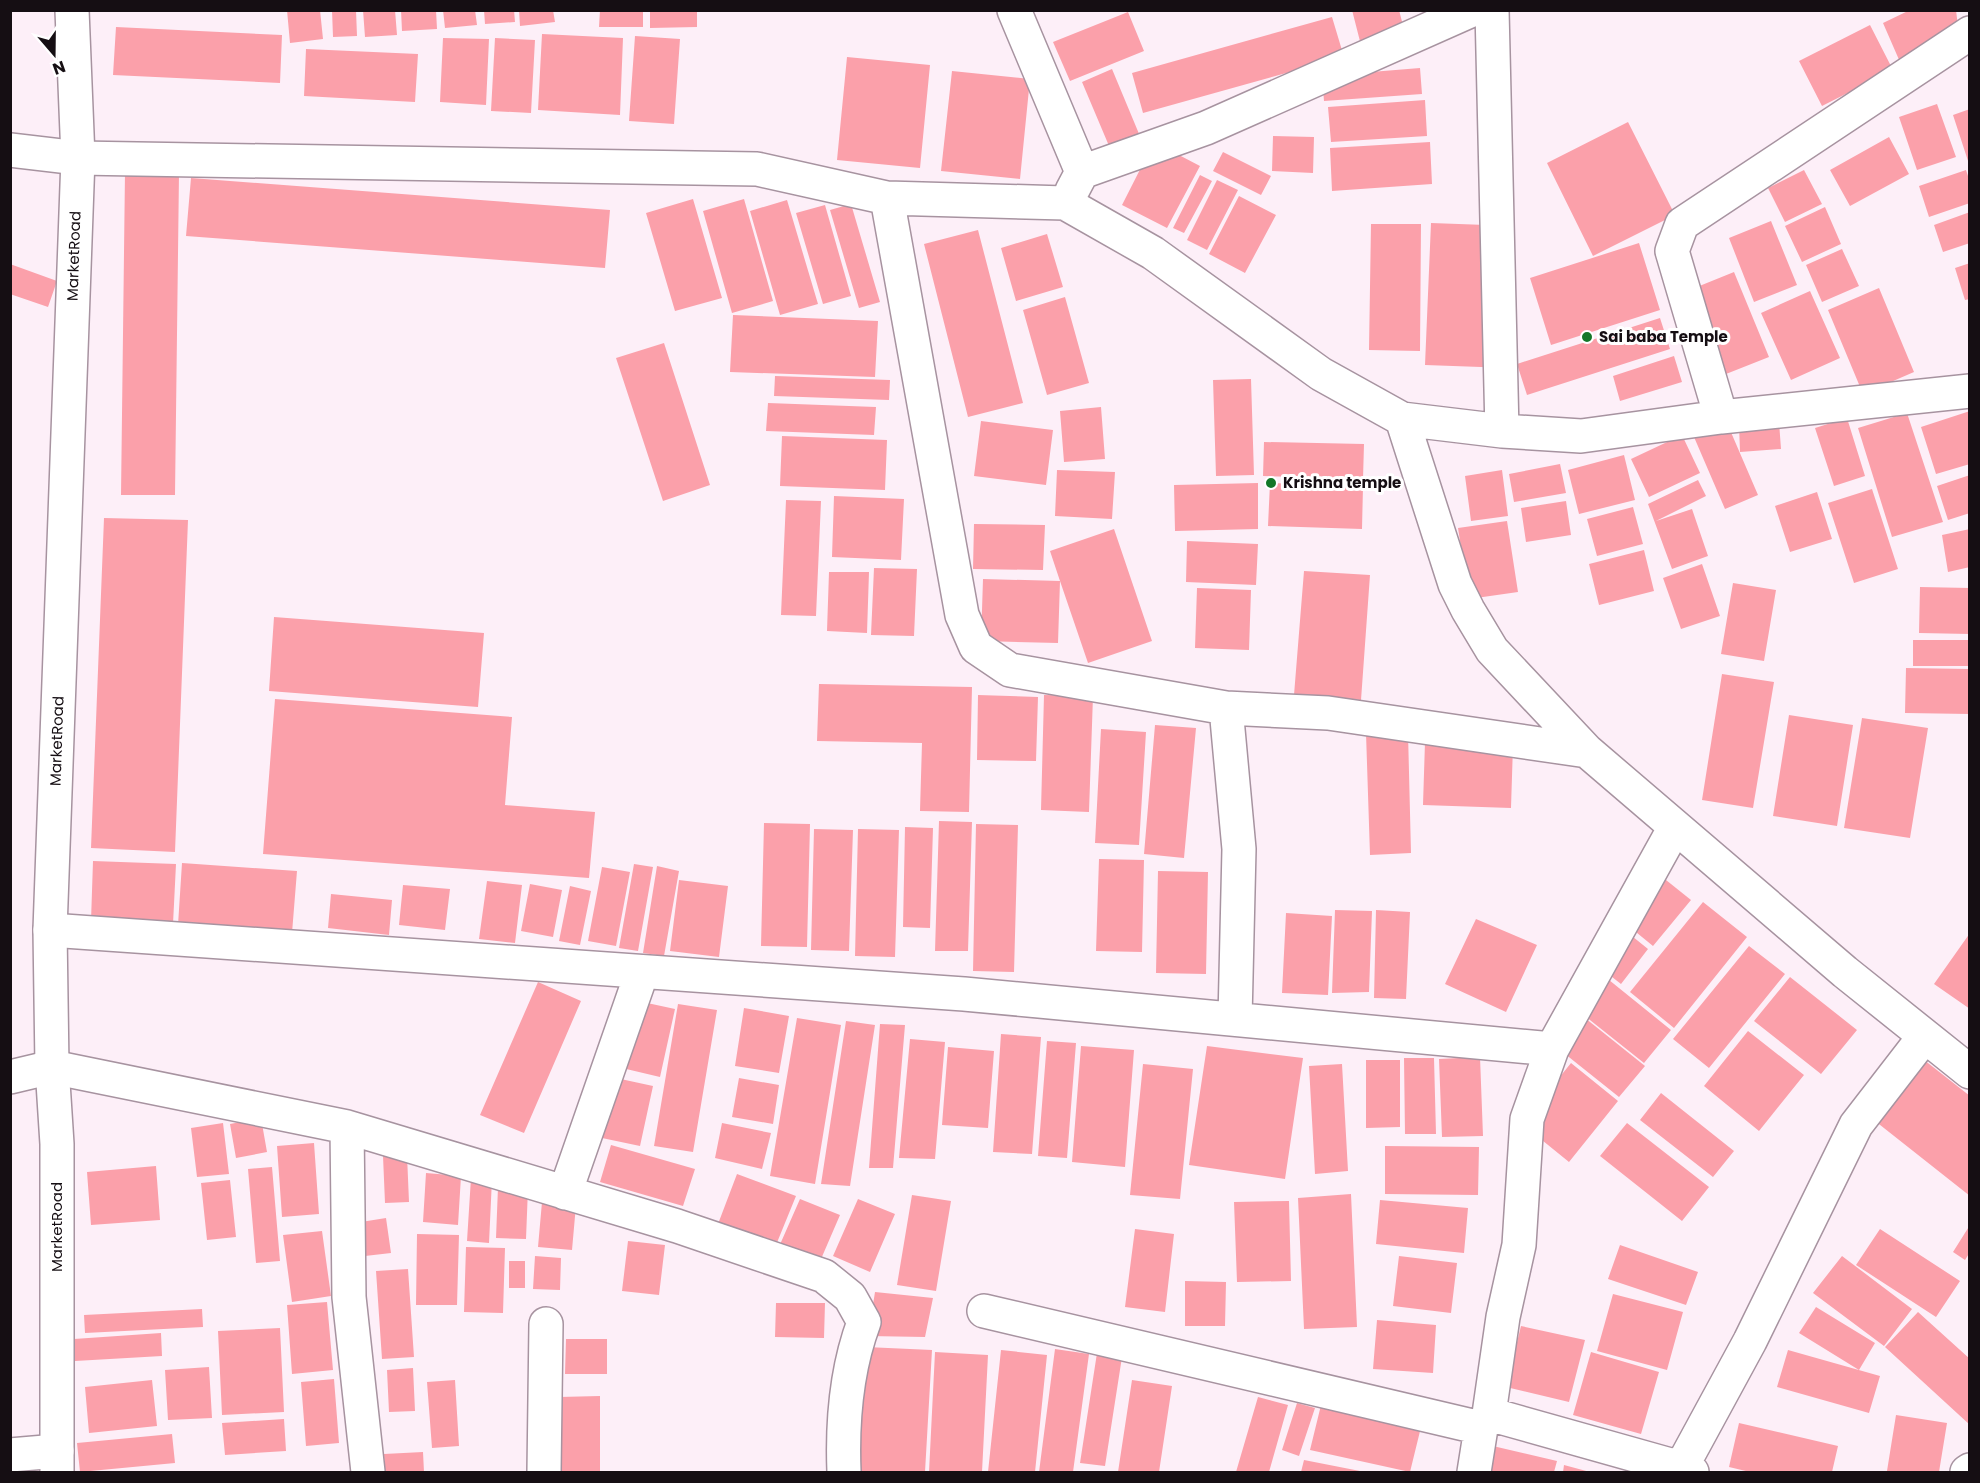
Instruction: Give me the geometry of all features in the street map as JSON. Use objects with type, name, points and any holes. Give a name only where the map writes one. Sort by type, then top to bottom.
[{"type":"street","name":"MarketRoad","points":[[57,1462],[57,1144],[52,1067],[50,930],[78,158],[72,10]]},
{"type":"street","points":[[1014,10],[1082,172]]},
{"type":"street","points":[[1065,203],[1082,172],[1206,128],[1472,10]]},
{"type":"street","points":[[1492,10],[1502,431]]},
{"type":"street","points":[[1720,417],[1672,251],[1682,224],[1970,33]]},
{"type":"street","points":[[10,150],[78,158],[757,169],[887,198],[1065,203],[1153,253],[1321,374],[1402,419],[1502,431],[1581,436],[1720,417],[1970,391]]},
{"type":"street","points":[[887,198],[962,615],[976,647],[1010,670],[1226,708],[1328,713],[1587,752]]},
{"type":"street","points":[[1402,419],[1455,584],[1492,650],[1587,752],[1924,1037],[1970,1072]]},
{"type":"street","points":[[1226,708],[1239,849],[1235,1019]]},
{"type":"street","points":[[1474,1473],[1519,1245],[1527,1119],[1552,1049],[1675,827]]},
{"type":"street","points":[[50,930],[964,994],[1552,1049]]},
{"type":"street","points":[[566,1193],[642,972]]},
{"type":"street","points":[[984,1311],[1485,1421],[1686,1470],[1856,1125],[1924,1037]]},
{"type":"street","points":[[10,1077],[52,1067],[347,1128],[677,1226],[824,1276],[850,1297],[864,1322],[853,1350],[842,1426],[844,1473]]},
{"type":"street","points":[[347,1128],[349,1297],[368,1473]]},
{"type":"street","points":[[544,1473],[546,1324]]},
{"type":"street","points":[[10,1455],[57,1462]]},
{"type":"building","points":[[287,10],[320,10],[323,39],[290,43]]},
{"type":"building","points":[[332,10],[356,10],[357,36],[333,37]]},
{"type":"building","points":[[363,10],[395,10],[397,35],[365,37]]},
{"type":"building","points":[[401,10],[436,10],[437,29],[402,31]]},
{"type":"building","points":[[443,10],[475,10],[477,25],[445,28]]},
{"type":"building","points":[[484,10],[514,10],[515,22],[485,24]]},
{"type":"building","points":[[519,10],[553,10],[555,22],[520,26]]},
{"type":"building","points":[[600,10],[643,10],[643,27],[599,27]]},
{"type":"building","points":[[650,10],[697,10],[697,27],[650,28]]},
{"type":"building","points":[[1352,10],[1399,10],[1407,41],[1363,53]]},
{"type":"building","points":[[1910,10],[1956,10],[1959,35],[1900,62],[1883,23]]},
{"type":"building","points":[[1128,12],[1144,51],[1070,81],[1053,42]]},
{"type":"building","points":[[1332,17],[1344,57],[1143,113],[1132,73]]},
{"type":"building","points":[[1870,25],[1893,70],[1822,106],[1799,61]]},
{"type":"building","points":[[116,27],[282,35],[280,83],[113,75]]},
{"type":"building","points":[[542,34],[623,38],[620,115],[538,110]]},
{"type":"building","points":[[635,36],[680,39],[674,124],[629,121]]},
{"type":"building","points":[[443,38],[489,39],[486,105],[440,102]]},
{"type":"building","points":[[495,38],[535,40],[531,113],[491,111]]},
{"type":"building","points":[[306,49],[418,54],[415,102],[304,96]]},
{"type":"building","points":[[847,57],[930,65],[920,168],[837,160]]},
{"type":"building","points":[[1420,68],[1422,94],[1324,101],[1322,76]]},
{"type":"building","points":[[1112,69],[1142,141],[1112,153],[1082,82]]},
{"type":"building","points":[[952,71],[1030,79],[1020,179],[941,171]]},
{"type":"building","points":[[1425,100],[1427,136],[1331,142],[1328,107]]},
{"type":"building","points":[[1937,104],[1956,157],[1917,170],[1899,117]]},
{"type":"building","points":[[1970,109],[1970,164],[1969,164],[1953,115]]},
{"type":"building","points":[[1628,122],[1675,215],[1593,256],[1547,163]]},
{"type":"building","points":[[1273,136],[1314,137],[1313,173],[1272,171]]},
{"type":"building","points":[[1889,137],[1909,174],[1850,206],[1830,170]]},
{"type":"building","points":[[1154,142],[1200,166],[1167,228],[1122,205]]},
{"type":"building","points":[[1430,142],[1432,184],[1332,191],[1330,148]]},
{"type":"building","points":[[1223,152],[1271,176],[1261,195],[1213,171]]},
{"type":"building","points":[[1804,170],[1822,204],[1785,222],[1768,188]]},
{"type":"building","points":[[1966,170],[1970,182],[1970,203],[1929,217],[1919,186]]},
{"type":"building","points":[[125,172],[179,173],[175,495],[121,495]]},
{"type":"building","points":[[1200,175],[1212,181],[1184,233],[1173,228]]},
{"type":"building","points":[[191,178],[610,210],[605,268],[186,236]]},
{"type":"building","points":[[1217,180],[1238,190],[1207,250],[1187,240]]},
{"type":"building","points":[[1239,196],[1276,215],[1245,273],[1209,254]]},
{"type":"building","points":[[693,199],[722,298],[675,311],[646,213]]},
{"type":"building","points":[[744,199],[773,301],[732,313],[703,211]]},
{"type":"building","points":[[787,200],[818,304],[780,315],[750,211]]},
{"type":"building","points":[[851,204],[880,302],[859,308],[830,210]]},
{"type":"building","points":[[825,205],[851,296],[823,304],[796,213]]},
{"type":"building","points":[[1825,207],[1841,244],[1802,262],[1785,226]]},
{"type":"building","points":[[1970,212],[1970,243],[1943,252],[1934,225]]},
{"type":"building","points":[[1771,221],[1797,285],[1754,302],[1729,238]]},
{"type":"building","points":[[1431,223],[1514,226],[1509,368],[1425,365]]},
{"type":"building","points":[[1371,224],[1421,224],[1420,351],[1369,350]]},
{"type":"building","points":[[978,230],[1023,403],[968,417],[924,244]]},
{"type":"building","points":[[1047,234],[1063,287],[1016,301],[1001,248]]},
{"type":"building","points":[[1639,243],[1660,310],[1551,345],[1530,278]]},
{"type":"building","points":[[1842,249],[1859,286],[1822,302],[1806,265]]},
{"type":"building","points":[[1970,263],[1970,299],[1965,300],[1955,268]]},
{"type":"building","points":[[10,264],[57,281],[48,307],[10,294]]},
{"type":"building","points":[[1734,272],[1769,357],[1726,374],[1692,289]]},
{"type":"building","points":[[1879,288],[1914,372],[1863,394],[1828,310]]},
{"type":"building","points":[[1810,291],[1840,358],[1791,380],[1761,313]]},
{"type":"building","points":[[1065,297],[1089,383],[1047,395],[1023,310]]},
{"type":"building","points":[[733,315],[878,321],[875,377],[730,372]]},
{"type":"building","points":[[1660,318],[1670,349],[1527,395],[1517,364]]},
{"type":"building","points":[[664,343],[710,485],[663,501],[616,358]]},
{"type":"building","points":[[1674,356],[1682,382],[1620,401],[1613,376]]},
{"type":"building","points":[[775,376],[890,380],[889,400],[774,396]]},
{"type":"building","points":[[1251,379],[1254,475],[1216,476],[1213,380]]},
{"type":"building","points":[[768,403],[876,407],[874,435],[766,431]]},
{"type":"building","points":[[1101,407],[1105,459],[1064,462],[1060,411]]},
{"type":"building","points":[[1970,411],[1970,464],[1936,474],[1921,427]]},
{"type":"building","points":[[1907,413],[1943,522],[1892,537],[1858,428]]},
{"type":"building","points":[[1847,418],[1865,476],[1834,486],[1815,428]]},
{"type":"building","points":[[981,421],[1053,430],[1046,485],[974,476]]},
{"type":"building","points":[[1779,422],[1781,449],[1740,452],[1739,424]]},
{"type":"building","points":[[1727,423],[1758,495],[1725,509],[1694,437]]},
{"type":"building","points":[[1682,435],[1700,473],[1649,497],[1631,459]]},
{"type":"building","points":[[782,436],[887,440],[885,490],[780,486]]},
{"type":"building","points":[[1264,442],[1364,444],[1363,479],[1263,476]]},
{"type":"building","points":[[1624,455],[1635,500],[1579,514],[1568,470]]},
{"type":"building","points":[[1560,464],[1566,493],[1514,502],[1509,474]]},
{"type":"building","points":[[1057,470],[1115,472],[1112,519],[1055,516]]},
{"type":"building","points":[[1502,470],[1508,516],[1471,521],[1465,476]]},
{"type":"building","points":[[1970,475],[1970,513],[1948,520],[1937,486]]},
{"type":"building","points":[[1698,480],[1706,496],[1656,521],[1692,509],[1708,556],[1672,569],[1648,504]]},
{"type":"building","points":[[1258,483],[1258,529],[1175,531],[1174,485]]},
{"type":"building","points":[[1270,483],[1363,486],[1362,529],[1268,526]]},
{"type":"building","points":[[1872,489],[1898,569],[1854,583],[1828,503]]},
{"type":"building","points":[[1817,492],[1832,539],[1790,552],[1775,506]]},
{"type":"building","points":[[834,496],[904,499],[901,560],[832,557]]},
{"type":"building","points":[[786,500],[821,501],[816,616],[781,615]]},
{"type":"building","points":[[1566,501],[1571,535],[1526,542],[1521,508]]},
{"type":"building","points":[[1633,507],[1643,544],[1597,556],[1587,519]]},
{"type":"building","points":[[104,518],[188,520],[175,852],[91,848]]},
{"type":"building","points":[[1507,521],[1518,592],[1469,599],[1458,528]]},
{"type":"building","points":[[974,524],[1045,525],[1043,570],[973,569]]},
{"type":"building","points":[[1114,529],[1152,641],[1088,663],[1050,551]]},
{"type":"building","points":[[1970,529],[1970,567],[1948,572],[1942,535]]},
{"type":"building","points":[[1187,541],[1258,544],[1256,585],[1186,582]]},
{"type":"building","points":[[1644,550],[1654,591],[1599,605],[1589,564]]},
{"type":"building","points":[[1702,564],[1720,616],[1681,629],[1663,578]]},
{"type":"building","points":[[874,568],[917,569],[914,636],[871,635]]},
{"type":"building","points":[[1304,571],[1370,575],[1361,700],[1294,695]]},
{"type":"building","points":[[829,572],[869,572],[867,633],[827,631]]},
{"type":"building","points":[[983,579],[1060,581],[1058,643],[981,641]]},
{"type":"building","points":[[1733,583],[1776,590],[1764,661],[1721,654]]},
{"type":"building","points":[[1920,587],[1970,588],[1970,634],[1919,633]]},
{"type":"building","points":[[1197,588],[1251,590],[1249,650],[1195,648]]},
{"type":"building","points":[[274,617],[484,633],[478,707],[269,691]]},
{"type":"building","points":[[1913,640],[1970,640],[1970,666],[1913,666]]},
{"type":"building","points":[[1906,668],[1970,669],[1970,714],[1905,713]]},
{"type":"building","points":[[1722,674],[1774,682],[1753,808],[1702,800]]},
{"type":"building","points":[[819,684],[972,687],[969,812],[920,811],[922,743],[817,741]]},
{"type":"building","points":[[978,695],[1038,697],[1036,761],[977,760]]},
{"type":"building","points":[[1044,695],[1093,696],[1089,812],[1041,810]]},
{"type":"building","points":[[275,699],[512,717],[505,805],[595,812],[589,878],[263,854]]},
{"type":"building","points":[[1789,715],[1853,725],[1837,826],[1773,816]]},
{"type":"building","points":[[1862,718],[1928,728],[1910,838],[1844,828]]},
{"type":"building","points":[[1155,725],[1196,728],[1184,858],[1144,854]]},
{"type":"building","points":[[1101,729],[1146,732],[1139,845],[1095,843]]},
{"type":"building","points":[[1408,732],[1411,853],[1370,855],[1366,733]]},
{"type":"building","points":[[1425,742],[1513,745],[1511,808],[1423,805]]},
{"type":"building","points":[[939,821],[972,822],[968,951],[935,951]]},
{"type":"building","points":[[764,823],[810,824],[807,947],[761,946]]},
{"type":"building","points":[[976,824],[1018,825],[1014,972],[973,971]]},
{"type":"building","points":[[905,827],[933,828],[930,928],[903,927]]},
{"type":"building","points":[[814,829],[853,830],[849,951],[811,950]]},
{"type":"building","points":[[858,829],[899,830],[895,957],[855,956]]},
{"type":"building","points":[[1099,859],[1144,860],[1142,952],[1096,951]]},
{"type":"building","points":[[93,861],[176,864],[173,924],[91,921]]},
{"type":"building","points":[[182,863],[297,871],[292,933],[178,925]]},
{"type":"building","points":[[634,864],[653,867],[638,951],[619,948]]},
{"type":"building","points":[[1646,864],[1691,900],[1653,946],[1609,910]]},
{"type":"building","points":[[657,866],[679,871],[664,956],[643,953]]},
{"type":"building","points":[[602,867],[630,872],[616,946],[588,941]]},
{"type":"building","points":[[1158,871],[1208,872],[1206,974],[1156,973]]},
{"type":"building","points":[[679,880],[728,886],[719,957],[670,951]]},
{"type":"building","points":[[487,881],[522,885],[515,943],[479,939]]},
{"type":"building","points":[[530,884],[562,890],[553,937],[521,931]]},
{"type":"building","points":[[403,885],[450,889],[445,930],[399,925]]},
{"type":"building","points":[[570,886],[591,891],[580,945],[559,941]]},
{"type":"building","points":[[331,894],[392,900],[389,935],[328,928]]},
{"type":"building","points":[[1703,902],[1747,937],[1674,1028],[1630,992]]},
{"type":"building","points":[[1335,910],[1372,911],[1369,992],[1332,993]]},
{"type":"building","points":[[1376,910],[1410,912],[1406,999],[1374,998]]},
{"type":"building","points":[[1286,913],[1332,916],[1328,995],[1282,993]]},
{"type":"building","points":[[1476,919],[1537,945],[1506,1012],[1445,984]]},
{"type":"building","points":[[1612,920],[1648,949],[1621,984],[1584,955]]},
{"type":"building","points":[[1970,933],[1970,1009],[1934,984]]},
{"type":"building","points":[[1749,946],[1785,974],[1709,1068],[1673,1039]]},
{"type":"building","points":[[1588,963],[1671,1030],[1644,1063],[1561,997]]},
{"type":"building","points":[[1790,977],[1857,1030],[1821,1074],[1754,1021]]},
{"type":"building","points":[[538,982],[581,1001],[524,1133],[480,1115]]},
{"type":"building","points":[[638,1001],[675,1009],[660,1077],[622,1068]]},
{"type":"building","points":[[1565,1002],[1645,1066],[1619,1097],[1540,1034]]},
{"type":"building","points":[[678,1004],[717,1010],[693,1152],[654,1146]]},
{"type":"building","points":[[744,1008],[789,1016],[779,1073],[735,1066]]},
{"type":"building","points":[[797,1018],[841,1025],[815,1184],[770,1176]]},
{"type":"building","points":[[846,1021],[875,1025],[850,1186],[821,1184]]},
{"type":"building","points":[[880,1024],[905,1025],[893,1168],[869,1168]]},
{"type":"building","points":[[1748,1031],[1804,1075],[1759,1131],[1704,1086]]},
{"type":"building","points":[[1001,1034],[1041,1037],[1032,1154],[993,1152]]},
{"type":"building","points":[[910,1039],[945,1042],[935,1159],[899,1158]]},
{"type":"building","points":[[1047,1041],[1076,1043],[1067,1158],[1038,1156]]},
{"type":"building","points":[[1081,1046],[1134,1050],[1125,1167],[1072,1162]]},
{"type":"building","points":[[1207,1046],[1303,1058],[1285,1179],[1189,1165]]},
{"type":"building","points":[[948,1047],[994,1051],[988,1128],[942,1125]]},
{"type":"building","points":[[1919,1056],[1970,1096],[1970,1196],[1870,1117]]},
{"type":"building","points":[[1480,1057],[1483,1136],[1442,1137],[1439,1059]]},
{"type":"building","points":[[1404,1058],[1434,1058],[1436,1134],[1405,1134]]},
{"type":"building","points":[[1366,1060],[1400,1060],[1400,1127],[1366,1128]]},
{"type":"building","points":[[1571,1063],[1618,1101],[1569,1162],[1522,1124]]},
{"type":"building","points":[[1143,1064],[1193,1069],[1180,1199],[1130,1195]]},
{"type":"building","points":[[1342,1064],[1348,1171],[1315,1174],[1309,1066]]},
{"type":"building","points":[[616,1078],[653,1086],[640,1146],[602,1138]]},
{"type":"building","points":[[739,1078],[779,1085],[773,1124],[732,1117]]},
{"type":"building","points":[[1661,1093],[1734,1151],[1713,1177],[1640,1120]]},
{"type":"building","points":[[261,1118],[267,1152],[236,1158],[230,1124]]},
{"type":"building","points":[[223,1123],[229,1174],[197,1177],[191,1128]]},
{"type":"building","points":[[722,1123],[771,1133],[762,1169],[715,1158]]},
{"type":"building","points":[[1627,1123],[1709,1187],[1682,1221],[1600,1156]]},
{"type":"building","points":[[314,1143],[319,1214],[282,1217],[277,1146]]},
{"type":"building","points":[[611,1145],[695,1169],[683,1206],[600,1182]]},
{"type":"building","points":[[1385,1146],[1479,1147],[1478,1195],[1385,1194]]},
{"type":"building","points":[[407,1155],[409,1202],[385,1203],[383,1156]]},
{"type":"building","points":[[156,1166],[160,1220],[91,1225],[87,1172]]},
{"type":"building","points":[[272,1167],[280,1261],[256,1263],[248,1169]]},
{"type":"building","points":[[426,1173],[461,1176],[458,1225],[423,1222]]},
{"type":"building","points":[[737,1174],[796,1196],[776,1245],[718,1224]]},
{"type":"building","points":[[471,1178],[492,1179],[489,1243],[467,1241]]},
{"type":"building","points":[[230,1180],[236,1237],[207,1240],[201,1183]]},
{"type":"building","points":[[498,1187],[528,1188],[526,1239],[496,1238]]},
{"type":"building","points":[[1351,1194],[1357,1327],[1304,1329],[1298,1198]]},
{"type":"building","points":[[912,1195],[951,1201],[936,1291],[897,1285]]},
{"type":"building","points":[[800,1199],[840,1215],[818,1266],[778,1249]]},
{"type":"building","points":[[858,1199],[895,1214],[870,1272],[833,1256]]},
{"type":"building","points":[[1380,1200],[1468,1208],[1464,1253],[1376,1244]]},
{"type":"building","points":[[1289,1201],[1291,1281],[1237,1282],[1234,1202]]},
{"type":"building","points":[[542,1202],[576,1205],[572,1250],[538,1247]]},
{"type":"building","points":[[386,1218],[391,1253],[365,1256],[361,1222]]},
{"type":"building","points":[[1970,1225],[1970,1252],[1965,1260],[1953,1252]]},
{"type":"building","points":[[1135,1229],[1174,1234],[1165,1312],[1125,1307]]},
{"type":"building","points":[[1880,1229],[1960,1281],[1936,1317],[1856,1265]]},
{"type":"building","points":[[322,1231],[331,1296],[292,1302],[283,1235]]},
{"type":"building","points":[[417,1234],[459,1235],[457,1305],[416,1305]]},
{"type":"building","points":[[628,1241],[665,1245],[659,1295],[622,1291]]},
{"type":"building","points":[[1620,1245],[1698,1272],[1686,1305],[1608,1279]]},
{"type":"building","points":[[466,1247],[505,1248],[503,1313],[464,1312]]},
{"type":"building","points":[[535,1256],[561,1258],[560,1290],[533,1289]]},
{"type":"building","points":[[1399,1256],[1457,1263],[1451,1313],[1393,1306]]},
{"type":"building","points":[[1842,1256],[1912,1309],[1884,1346],[1813,1293]]},
{"type":"building","points":[[509,1261],[525,1261],[525,1288],[509,1288]]},
{"type":"building","points":[[408,1269],[414,1357],[382,1359],[376,1271]]},
{"type":"building","points":[[1185,1281],[1226,1282],[1225,1326],[1185,1326]]},
{"type":"building","points":[[875,1292],[933,1298],[925,1337],[868,1336]]},
{"type":"building","points":[[1613,1294],[1683,1312],[1667,1370],[1597,1351]]},
{"type":"building","points":[[327,1302],[333,1370],[292,1374],[287,1305]]},
{"type":"building","points":[[776,1303],[825,1303],[824,1338],[775,1337]]},
{"type":"building","points":[[1816,1307],[1875,1343],[1859,1370],[1799,1333]]},
{"type":"building","points":[[202,1309],[203,1327],[85,1333],[84,1315]]},
{"type":"building","points":[[1918,1312],[1970,1359],[1970,1425],[1885,1347]]},
{"type":"building","points":[[1377,1320],[1436,1325],[1433,1373],[1373,1369]]},
{"type":"building","points":[[1521,1326],[1585,1340],[1569,1402],[1506,1387]]},
{"type":"building","points":[[280,1328],[284,1412],[222,1415],[218,1331]]},
{"type":"building","points":[[161,1333],[162,1356],[75,1361],[74,1339]]},
{"type":"building","points":[[566,1339],[607,1339],[607,1374],[565,1374]]},
{"type":"building","points":[[866,1347],[932,1350],[925,1472],[859,1472]]},
{"type":"building","points":[[1055,1349],[1089,1354],[1073,1472],[1039,1472]]},
{"type":"building","points":[[1001,1350],[1047,1355],[1035,1472],[988,1472]]},
{"type":"building","points":[[1788,1350],[1880,1376],[1869,1413],[1777,1387]]},
{"type":"building","points":[[935,1352],[988,1355],[982,1472],[929,1472]]},
{"type":"building","points":[[1591,1352],[1659,1372],[1641,1434],[1573,1415]]},
{"type":"building","points":[[1097,1353],[1122,1357],[1105,1466],[1080,1463]]},
{"type":"building","points":[[209,1367],[212,1418],[168,1420],[165,1370]]},
{"type":"building","points":[[413,1368],[415,1411],[389,1412],[387,1370]]},
{"type":"building","points":[[334,1379],[339,1443],[306,1446],[301,1382]]},
{"type":"building","points":[[152,1380],[157,1426],[89,1433],[85,1387]]},
{"type":"building","points":[[455,1380],[459,1446],[432,1448],[427,1382]]},
{"type":"building","points":[[1132,1380],[1172,1386],[1159,1472],[1118,1472]]},
{"type":"building","points":[[600,1396],[600,1472],[560,1472],[559,1397]]},
{"type":"building","points":[[1258,1397],[1288,1405],[1269,1472],[1236,1472]]},
{"type":"building","points":[[1322,1401],[1422,1423],[1410,1472],[1310,1450]]},
{"type":"building","points":[[1297,1403],[1315,1408],[1299,1456],[1282,1450]]},
{"type":"building","points":[[1896,1415],[1947,1423],[1939,1472],[1887,1471]]},
{"type":"building","points":[[284,1419],[286,1451],[225,1455],[222,1423]]},
{"type":"building","points":[[1739,1423],[1838,1446],[1832,1472],[1750,1472],[1729,1467]]},
{"type":"building","points":[[172,1434],[175,1463],[80,1472],[77,1443]]},
{"type":"building","points":[[1480,1443],[1557,1461],[1554,1472],[1473,1472]]},
{"type":"building","points":[[423,1452],[424,1472],[385,1472],[384,1454]]},
{"type":"building","points":[[1304,1460],[1360,1471],[1360,1472],[1301,1472]]},
{"type":"building","points":[[1564,1465],[1590,1472],[1563,1472]]},
{"type":"place","name":"Sai baba Temple","points":[[1587,337]]},
{"type":"place","name":"Krishna temple","points":[[1271,483]]}]
